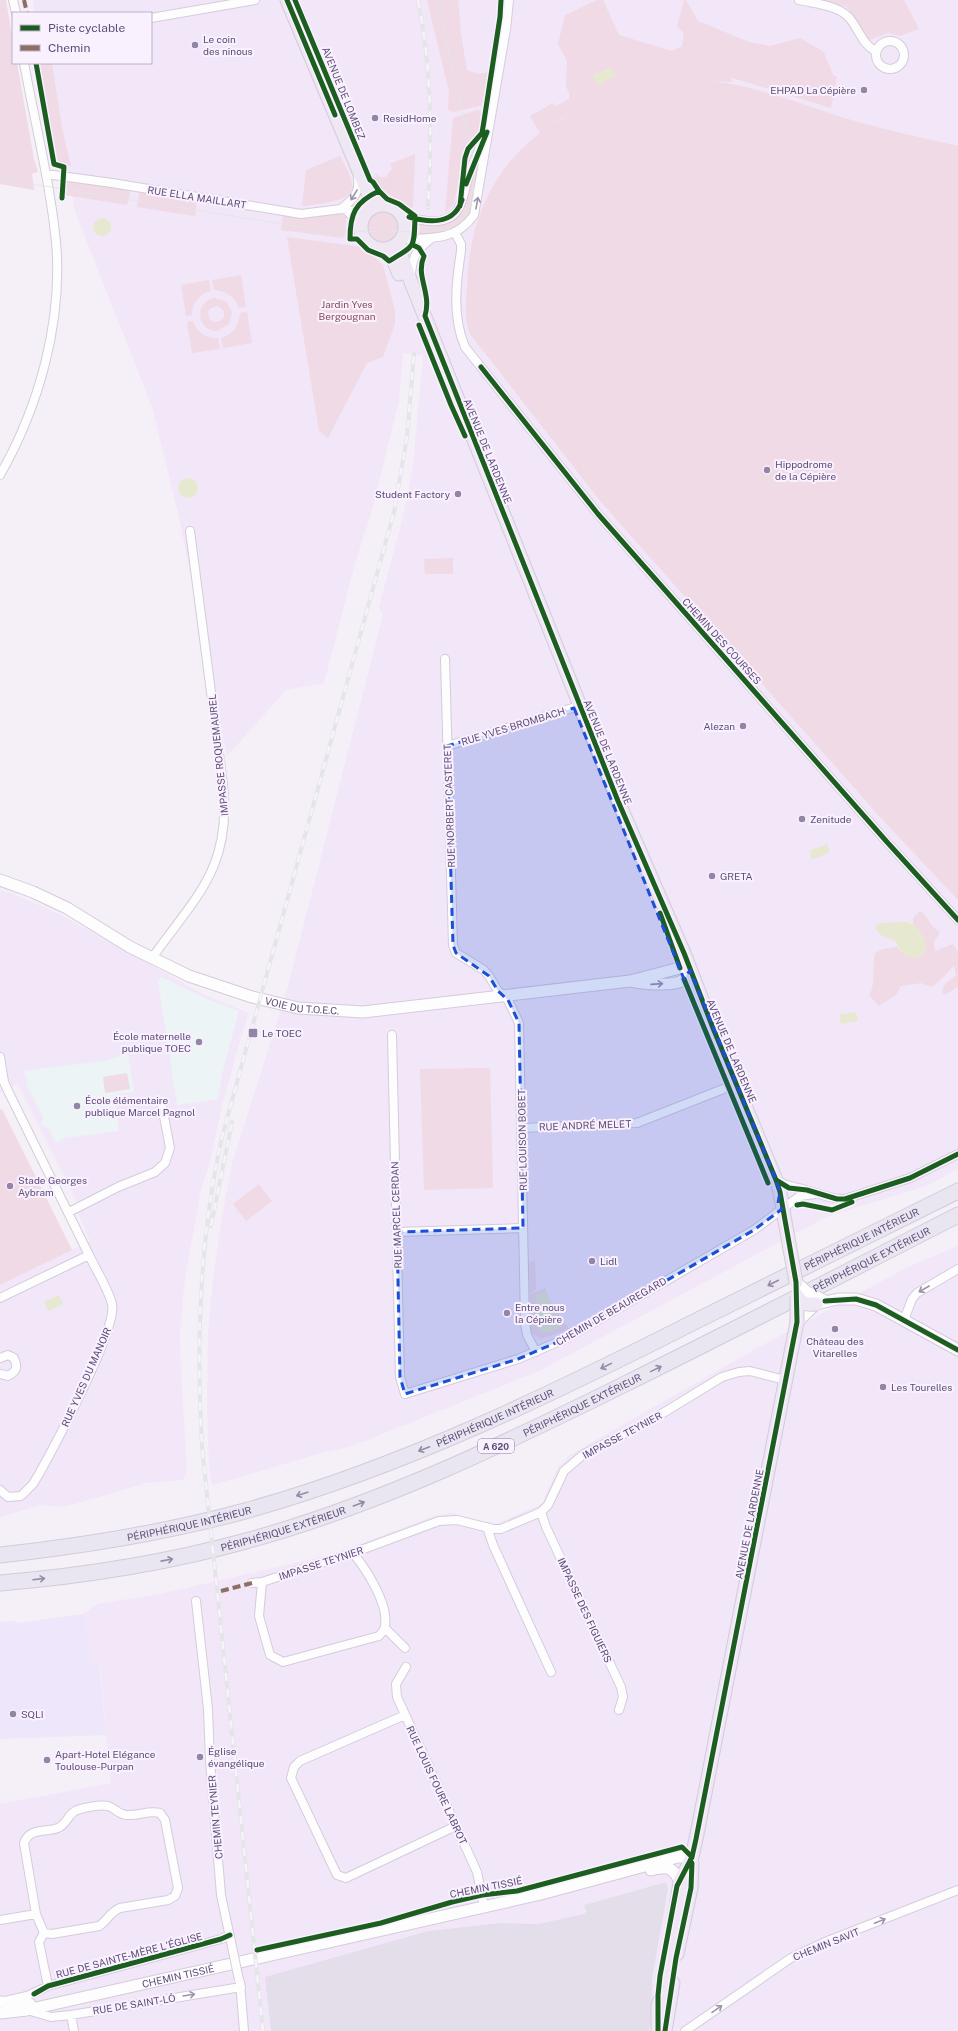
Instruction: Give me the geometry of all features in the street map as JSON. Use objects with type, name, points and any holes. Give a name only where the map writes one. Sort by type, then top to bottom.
[{"type":"highway","name":"PÉRIPHÉRIQUE INTÉRIEUR","points":[[0,1555],[88,1545],[196,1523],[287,1498],[361,1474],[534,1401],[958,1191]]},
{"type":"highway","name":"PÉRIPHÉRIQUE EXTÉRIEUR","points":[[0,1583],[123,1568],[194,1554],[278,1531],[375,1499],[447,1469],[560,1417],[712,1342],[958,1214]]},
{"type":"main road","name":"AVENUE DE LOMBEZ","points":[[287,0],[369,196],[368,211]]},
{"type":"main road","name":"AVENUE DE LOMBEZ","points":[[295,0],[374,190],[383,205]]},
{"type":"main road","points":[[383,205],[396,209],[402,215],[405,227],[400,241],[393,247],[381,249],[367,243],[361,232],[361,224],[368,211],[383,205]]},
{"type":"main road","name":"AVENUE DE LARDENNE","points":[[400,241],[401,255],[411,282],[577,707]]},
{"type":"main road","name":"AVENUE DE LARDENNE","points":[[381,249],[394,262],[451,405],[473,453],[685,972],[772,1181],[782,1198],[796,1282],[798,1322],[785,1380],[739,1627],[692,1857],[691,1888],[676,1958],[665,2031]]},
{"type":"main road","points":[[797,1296],[799,1301],[804,1304],[821,1302]]},
{"type":"main road","name":"AVENUE DE LARDENNE","points":[[658,2031],[658,2005],[664,1991],[667,1976],[680,1882],[692,1857]]},
{"type":"street","points":[[14,0],[16,12]]},
{"type":"street","points":[[152,18],[255,0]]},
{"type":"street","points":[[400,241],[432,238],[455,233],[470,221],[474,215],[506,29],[509,0]]},
{"type":"street","points":[[799,0],[832,8],[843,13],[850,19],[868,47],[875,51]]},
{"type":"street","points":[[0,476],[18,440],[30,411],[42,374],[52,328],[57,259],[46,174],[24,64]]},
{"type":"street","points":[[402,215],[434,221],[446,219],[452,215],[460,206],[471,169],[489,127]]},
{"type":"street","points":[[358,171],[358,190],[344,210],[361,224]]},
{"type":"street","name":"RUE ELLA MAILLART","points":[[46,174],[112,183],[301,214],[344,210],[368,211]]},
{"type":"street","name":"CHEMIN DES COURSES","points":[[455,233],[461,244],[456,290],[457,322],[465,347],[598,514],[887,842],[958,920]]},
{"type":"street","points":[[411,282],[414,254],[432,238]]},
{"type":"street","name":"IMPASSE ROQUEMAUREL","points":[[152,958],[194,902],[207,881],[216,864],[224,831],[223,784],[190,531]]},
{"type":"street","name":"RUE NORBERT CASTERET","points":[[445,659],[453,945],[456,952]]},
{"type":"street","name":"RUE YVES BROMBACH","points":[[447,746],[577,707]]},
{"type":"street","name":"VOIE DU T.O.E.C.","points":[[0,880],[33,892],[67,908],[152,958],[189,976],[226,989],[280,1004],[317,1010],[363,1012],[630,981],[685,972]]},
{"type":"street","name":"RUE LOUISON BOBET","points":[[456,952],[484,970],[498,991],[508,1000],[519,1023],[525,1322],[527,1335],[536,1352]]},
{"type":"street","name":"RUE MARCEL CERDAN","points":[[392,1035],[400,1377],[405,1394]]},
{"type":"street","points":[[0,1057],[4,1082],[89,1255],[0,1298]]},
{"type":"street","name":"RUE ANDRÉ MELET","points":[[522,1128],[638,1123],[733,1086]]},
{"type":"street","points":[[69,1212],[118,1187],[155,1172],[165,1163],[170,1148],[162,1106]]},
{"type":"street","points":[[782,1198],[807,1190],[815,1194],[837,1199],[845,1199],[910,1178],[958,1154]]},
{"type":"street","points":[[782,1198],[815,1194]]},
{"type":"street","name":"CHEMIN DE BEAUREGARD","points":[[405,1394],[536,1352],[567,1338],[754,1230],[772,1218],[782,1198]]},
{"type":"street","points":[[397,1232],[524,1228]]},
{"type":"street","name":"RUE YVES DU MANOIR","points":[[0,1490],[4,1495],[16,1497],[21,1496],[32,1484],[75,1404],[103,1344],[112,1318],[112,1305],[89,1255]]},
{"type":"street","points":[[904,1320],[912,1299],[917,1293],[958,1269]]},
{"type":"street","points":[[796,1282],[821,1302]]},
{"type":"street","points":[[798,1322],[821,1302],[851,1299],[876,1305],[958,1350]]},
{"type":"street","points":[[0,1358],[8,1355],[14,1358],[17,1366],[15,1372],[8,1376],[0,1374]]},
{"type":"street","name":"IMPASSE TEYNIER","points":[[252,1583],[262,1582],[353,1553],[448,1520],[501,1529],[541,1512],[548,1505],[564,1470],[584,1454],[669,1410],[722,1377],[750,1371],[785,1380]]},
{"type":"street","name":"IMPASSE DES FIGUIERS","points":[[541,1512],[546,1527],[621,1687],[622,1698],[619,1710]]},
{"type":"street","points":[[487,1527],[493,1545],[551,1672]]},
{"type":"street","points":[[262,1582],[259,1616],[270,1655],[283,1662],[378,1636],[385,1628],[386,1616],[370,1576],[353,1553]]},
{"type":"street","name":"CHEMIN TEYNIER","points":[[196,1601],[208,1709],[210,1761],[221,1895],[240,1983],[244,2031]]},
{"type":"street","points":[[385,1628],[405,1648]]},
{"type":"street","name":"RUE LOUIS FOURE LABROT","points":[[406,1666],[396,1684],[397,1697],[477,1872],[484,1906]]},
{"type":"street","points":[[405,1714],[300,1761],[294,1767],[291,1778],[337,1876],[346,1878],[456,1826]]},
{"type":"street","points":[[102,1806],[109,1806],[119,1813],[127,1816],[153,1811],[160,1813],[165,1820],[178,1888],[175,1896],[168,1900],[120,1908],[112,1912],[103,1923],[98,1926],[52,1934],[44,1933],[36,1914],[24,1843],[26,1836],[33,1832],[57,1828],[63,1824],[75,1811],[102,1806]]},
{"type":"street","name":"CHEMIN TISSIÉ","points":[[0,2013],[27,2010],[541,1894],[678,1857],[692,1857]]},
{"type":"street","name":"CHEMIN TISSIÉ","points":[[634,1870],[639,1873],[667,1868],[675,1872],[680,1882]]},
{"type":"street","name":"CHEMIN SAVIT","points":[[685,2031],[791,1958],[826,1942],[958,1890]]},
{"type":"street","points":[[0,1920],[36,1914]]},
{"type":"street","points":[[44,1933],[39,1942],[48,1986]]},
{"type":"street","name":"RUE DE SAINTE-MÈRE L'ÉGLISE","points":[[0,2002],[27,1996],[48,1986],[221,1939],[231,1938]]},
{"type":"street","name":"RUE DE SAINT-LÔ","points":[[27,2010],[51,2017],[70,2015],[240,1983]]},
{"type":"street","name":"CHEMIN TISSIÉ","points":[[0,2002],[49,2004]]},
{"type":"street","points":[[70,2015],[74,2031]]},
{"type":"highlighted area","points":[[574,708],[684,979],[690,970],[776,1180],[780,1192],[778,1203],[782,1209],[754,1230],[567,1338],[518,1359],[405,1394],[400,1377],[397,1232],[523,1228],[519,1023],[508,1000],[498,991],[489,976],[456,953],[453,945],[447,746]]},
{"type":"shaded area","points":[[33,0],[958,0],[958,1168],[929,1185],[826,1217],[539,1371],[352,1446],[325,1452],[212,1485],[209,1468],[207,1406],[208,1333],[213,1279],[222,1217],[232,1164],[287,990],[383,615],[379,607],[403,517],[413,466],[423,355],[403,353],[399,400],[371,514],[355,563],[324,683],[286,690],[227,756],[179,517],[152,407],[76,214],[46,64],[152,64],[152,12],[35,12]]},
{"type":"shaded area","points":[[611,67],[615,76],[597,85],[593,75]]},
{"type":"shaded area","points":[[102,218],[106,219],[110,223],[110,231],[106,235],[102,236],[98,235],[94,231],[93,227],[94,223],[98,219]]},
{"type":"shaded area","points":[[188,478],[195,481],[198,488],[195,495],[188,498],[181,495],[178,488],[181,481]]},
{"type":"shaded area","points":[[827,844],[830,852],[812,860],[809,851]]},
{"type":"shaded area","points":[[0,890],[9,892],[59,914],[205,995],[248,1013],[222,1105],[210,1162],[200,1193],[184,1286],[180,1334],[187,1472],[183,1480],[146,1483],[64,1507],[40,1505],[0,1517],[0,1285],[90,1241],[80,1219],[76,1200],[18,1084],[0,1092]]},
{"type":"shaded area","points":[[906,922],[912,924],[921,932],[926,943],[923,953],[918,958],[910,957],[902,953],[895,941],[881,935],[875,929],[876,925],[880,923]]},
{"type":"shaded area","name":"École maternelle publique TOEC","points":[[161,977],[207,999],[239,1011],[223,1070],[218,1099],[177,1105],[158,981]]},
{"type":"shaded area","points":[[856,1012],[858,1021],[841,1024],[839,1015]]},
{"type":"shaded area","name":"École élémentaire publique Marcel Pagnol","points":[[128,1054],[134,1092],[114,1095],[119,1131],[65,1138],[56,1143],[49,1129],[41,1125],[43,1117],[26,1084],[29,1083],[23,1071],[103,1061]]},
{"type":"shaded area","points":[[958,1246],[958,2031],[649,2031],[652,1979],[668,1889],[666,1882],[584,1905],[586,1912],[584,1914],[538,1924],[500,1923],[428,1931],[266,1977],[271,2031],[0,2031],[0,1804],[111,1783],[100,1664],[91,1664],[84,1614],[97,1604],[160,1594],[330,1555],[434,1516],[452,1513],[495,1524],[542,1504],[558,1467],[570,1455],[759,1347],[908,1267]]},
{"type":"shaded area","points":[[546,1291],[562,1327],[552,1331],[543,1332],[537,1328],[536,1295]]},
{"type":"shaded area","points":[[59,1295],[63,1304],[48,1311],[44,1302]]},
{"type":"shaded area","points":[[84,1614],[91,1665],[99,1663],[106,1735],[0,1739],[0,1622],[14,1621],[17,1623]]},
{"type":"shaded area","points":[[666,1882],[668,1889],[652,1979],[651,2020],[649,2031],[271,2031],[265,1977],[428,1931],[500,1923],[538,1924],[584,1914],[586,1912],[584,1905]]},
{"type":"green space","points":[[0,0],[6,0],[12,36],[12,64],[17,64],[34,159],[38,172],[32,174],[34,190],[0,184]]},
{"type":"green space","points":[[427,0],[458,0],[461,34],[467,70],[478,74],[489,72],[483,105],[454,112],[448,110],[449,92]]},
{"type":"green space","name":"Hippodrome de la Cépière","points":[[597,0],[603,0],[619,35],[672,51],[682,46],[684,33],[677,27],[684,0],[686,0],[698,21],[749,42],[770,46],[800,38],[824,52],[833,75],[837,77],[831,108],[740,80],[730,78],[732,82],[712,81],[767,93],[868,125],[958,146],[958,900],[880,817],[601,502],[470,334],[466,310],[469,259],[474,233],[483,208],[494,185],[508,164],[526,145],[546,129],[540,133],[530,116],[553,103],[556,106],[569,99],[569,92],[566,87],[567,61],[558,44],[565,15]],"holes":[[[570,114],[546,129],[561,118]]]},
{"type":"green space","points":[[822,0],[904,0],[919,29],[900,36],[888,33],[869,40],[847,7]]},
{"type":"green space","points":[[38,64],[52,64],[62,128],[71,166],[56,164]]},
{"type":"green space","points":[[477,110],[484,112],[479,134],[464,152],[454,204],[445,213],[453,118]]},
{"type":"green space","points":[[483,145],[472,210],[462,223],[450,230],[420,234],[420,225],[444,223],[468,190]]},
{"type":"green space","points":[[415,154],[413,207],[410,210],[382,191],[375,174],[380,177],[386,177],[392,168],[390,164]]},
{"type":"green space","points":[[340,156],[352,183],[351,190],[348,195],[327,203],[306,206],[302,205],[306,170]]},
{"type":"green space","points":[[66,180],[128,189],[130,193],[127,205],[65,195]]},
{"type":"green space","points":[[140,191],[197,200],[195,216],[137,207]]},
{"type":"green space","points":[[380,211],[386,211],[396,218],[399,227],[398,233],[392,240],[386,243],[380,243],[370,236],[367,230],[367,224],[374,214]]},
{"type":"green space","points":[[338,213],[347,216],[345,236],[342,238],[281,230],[283,215],[312,218]]},
{"type":"green space","name":"Jardin Yves Bergougnan","points":[[287,237],[362,247],[383,265],[395,311],[395,324],[383,357],[367,363],[328,438],[319,431]]},
{"type":"green space","points":[[241,275],[246,307],[239,308],[235,300],[230,295],[214,290],[212,280]]},
{"type":"green space","points":[[209,280],[211,291],[203,294],[197,300],[193,307],[192,315],[186,316],[181,285]]},
{"type":"green space","points":[[215,298],[227,302],[232,313],[229,324],[217,331],[210,330],[205,326],[200,316],[204,304],[208,300]],"holes":[[[218,306],[224,311],[224,317],[220,321],[213,322],[209,319],[208,311],[211,308]]]},
{"type":"green space","points":[[247,312],[252,343],[223,348],[221,338],[229,335],[235,329],[240,313]]},
{"type":"green space","points":[[193,321],[194,325],[202,334],[218,338],[220,349],[192,353],[187,322]]},
{"type":"green space","points":[[453,558],[453,574],[425,574],[424,559]]},
{"type":"green space","points":[[920,911],[933,927],[940,932],[934,942],[935,951],[953,944],[958,952],[958,989],[957,987],[945,995],[942,992],[945,984],[956,975],[954,966],[931,987],[921,983],[901,986],[896,995],[879,1006],[869,995],[873,981],[875,953],[883,949],[897,947],[903,954],[915,957],[923,954],[926,951],[913,924],[913,918]]},
{"type":"green space","points":[[490,1068],[493,1188],[424,1190],[420,1069]]},
{"type":"green space","points":[[127,1073],[130,1089],[105,1093],[103,1077]]},
{"type":"green space","points":[[2,1109],[72,1250],[0,1285],[0,1110]]},
{"type":"green space","points":[[259,1184],[272,1201],[246,1221],[233,1204]]},
{"type":"green space","points":[[535,1260],[536,1290],[530,1293],[529,1263]]},
{"type":"green space","points":[[545,1288],[546,1291],[536,1296],[562,1327],[552,1305],[569,1329],[541,1339],[530,1332],[530,1294]]},
{"type":"tram line","points":[[0,179],[327,231],[427,232],[447,230],[462,220],[470,207],[473,198],[475,167],[437,0]]},
{"type":"railway","points":[[418,0],[423,26],[430,103],[428,208]]},
{"type":"railway","points":[[263,2031],[202,1446],[199,1368],[201,1291],[204,1252],[214,1175],[222,1137],[394,512],[407,437],[414,354]]},
{"type":"railway","points":[[211,1226],[232,1122]]},
{"type":"marked path","points":[[24,0],[27,12]]},
{"type":"marked path","points":[[221,1591],[252,1583]]},
{"type":"cycle path","points":[[287,0],[335,115]]},
{"type":"cycle path","points":[[295,0],[370,180],[379,191]]},
{"type":"cycle path","points":[[460,206],[465,158],[468,149],[482,133],[500,17],[501,0]]},
{"type":"cycle path","points":[[36,64],[54,164],[64,167],[62,198]]},
{"type":"cycle path","points":[[466,184],[487,132]]},
{"type":"cycle path","points":[[379,191],[387,199],[399,204],[415,216],[412,244],[404,252],[389,261],[383,256],[368,250],[357,239],[350,239],[351,222],[359,204],[379,191]]},
{"type":"cycle path","points":[[409,217],[433,221],[447,218],[453,214],[462,200]]},
{"type":"cycle path","points":[[413,245],[419,248],[424,256],[421,271],[427,299],[425,316],[618,801],[684,953],[713,1028],[776,1180],[780,1192],[796,1282],[797,1322],[696,1839],[692,1857],[677,1886],[660,1976],[658,1995],[658,2031]]},
{"type":"cycle path","points":[[419,325],[465,436]]},
{"type":"cycle path","points":[[481,367],[598,514],[887,842],[958,920]]},
{"type":"cycle path","points":[[660,913],[680,968]]},
{"type":"cycle path","points":[[684,979],[768,1183]]},
{"type":"cycle path","points":[[776,1180],[789,1188],[807,1190],[837,1199],[845,1199],[910,1178],[958,1154]]},
{"type":"cycle path","points":[[797,1205],[803,1204],[832,1210],[852,1202]]},
{"type":"cycle path","points":[[825,1301],[856,1299],[876,1305],[958,1350]]},
{"type":"cycle path","points":[[257,1950],[381,1923],[452,1902],[482,1895],[517,1891],[682,1847],[692,1857]]},
{"type":"cycle path","points":[[665,2031],[676,1958],[691,1888],[692,1863]]},
{"type":"cycle path","points":[[34,1994],[48,1986],[221,1939],[230,1935]]},
{"type":"place","name":"Le coin des ninous","points":[[195,45]]},
{"type":"place","name":"EHPAD La Cépière","points":[[864,90]]},
{"type":"place","name":"ResidHome","points":[[375,118]]},
{"type":"place","name":"Hippodrome de la Cépière","points":[[767,470]]},
{"type":"place","name":"Student Factory","points":[[458,494]]},
{"type":"place","name":"Alezan","points":[[743,726]]},
{"type":"place","name":"Zenitude","points":[[802,819]]},
{"type":"place","name":"GRETA","points":[[712,876]]},
{"type":"place","name":"Le TOEC","points":[[253,1033]]},
{"type":"place","name":"École maternelle publique TOEC","points":[[199,1042]]},
{"type":"place","name":"École élémentaire publique Marcel Pagnol","points":[[77,1106]]},
{"type":"place","name":"Stade Georges Aybram","points":[[10,1186]]},
{"type":"place","name":"Lidl","points":[[592,1261]]},
{"type":"place","name":"Entre nous la Cépière","points":[[507,1313]]},
{"type":"place","name":"Château des Vitarelles","points":[[835,1329]]},
{"type":"place","name":"Les Tourelles","points":[[883,1387]]},
{"type":"place","name":"SQLI","points":[[13,1714]]},
{"type":"place","name":"Église évangélique","points":[[200,1757]]},
{"type":"place","name":"Apart-Hotel Elégance Toulouse-Purpan","points":[[47,1760]]}]
